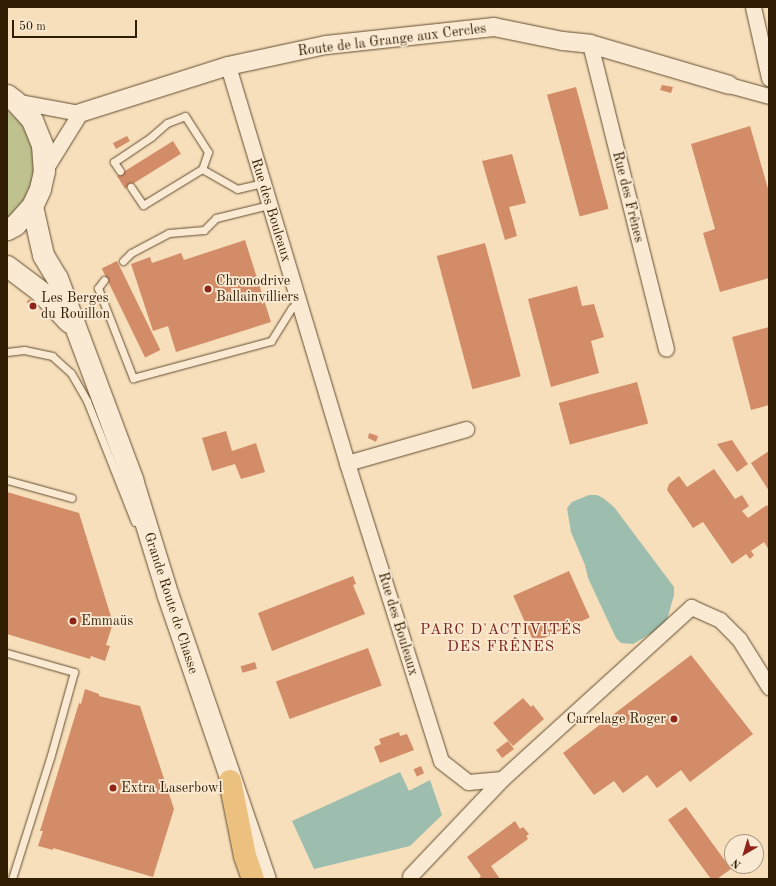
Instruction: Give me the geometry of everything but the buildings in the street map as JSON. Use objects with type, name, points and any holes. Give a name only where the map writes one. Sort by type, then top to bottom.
[{"type":"highway","points":[[230,781],[245,856],[253,879]]},
{"type":"main road","points":[[7,229],[15,225],[32,206],[40,189],[44,171],[42,145],[32,120],[11,98]]},
{"type":"main road","name":"Grande Route de Chasse","points":[[32,206],[43,254],[57,278],[132,479],[166,593],[265,879]]},
{"type":"main road","points":[[7,266],[40,290],[75,328]]},
{"type":"street","points":[[753,7],[769,78]]},
{"type":"street","name":"Route de la Grange aux Cercles","points":[[11,98],[80,113],[228,66],[326,45],[494,27],[563,41],[590,44],[769,96]]},
{"type":"street","name":"Rue des Frênes","points":[[590,44],[666,349]]},
{"type":"street","name":"Rue des Bouleaux","points":[[228,66],[347,463],[441,761],[468,782],[502,779]]},
{"type":"street","points":[[44,171],[80,113]]},
{"type":"street","points":[[347,463],[466,429]]},
{"type":"street","points":[[410,876],[502,779],[691,607],[720,620],[739,639],[769,686]]},
{"type":"lane","points":[[120,171],[114,162],[150,137],[167,123],[185,116],[208,152],[202,169],[143,205],[131,187]]},
{"type":"lane","points":[[202,169],[237,189],[263,183]]},
{"type":"lane","points":[[123,261],[131,253],[169,233],[204,230],[216,218],[269,205]]},
{"type":"lane","points":[[104,280],[98,288],[133,378],[271,341],[298,301]]},
{"type":"lane","points":[[7,352],[24,350],[52,356],[71,372],[87,401],[138,530],[166,593]]},
{"type":"lane","points":[[7,480],[72,498]]},
{"type":"lane","points":[[7,653],[74,672],[56,740],[12,879]]},
{"type":"green space","points":[[7,110],[21,123],[32,143],[36,165],[33,187],[22,207],[7,221]]},
{"type":"shaded area","points":[[589,495],[597,495],[614,507],[674,587],[674,595],[667,620],[657,630],[633,644],[621,643],[616,638],[588,578],[585,565],[571,532],[567,508],[572,502]]},
{"type":"shaded area","points":[[400,772],[409,791],[430,780],[442,815],[410,846],[314,869],[292,821]]},
{"type":"place","name":"Chronodrive Ballainvilliers","points":[[208,289]]},
{"type":"place","name":"Les Berges du Rouillon","points":[[33,306]]},
{"type":"place","name":"Emmaüs","points":[[73,621]]},
{"type":"place","name":"Carrelage Roger","points":[[674,719]]},
{"type":"place","name":"Extra Laserbowl","points":[[113,788]]},
{"type":"district","name":"PARC D'ACTIVITÉS DES FRÊNES","points":[[501,638]]}]
